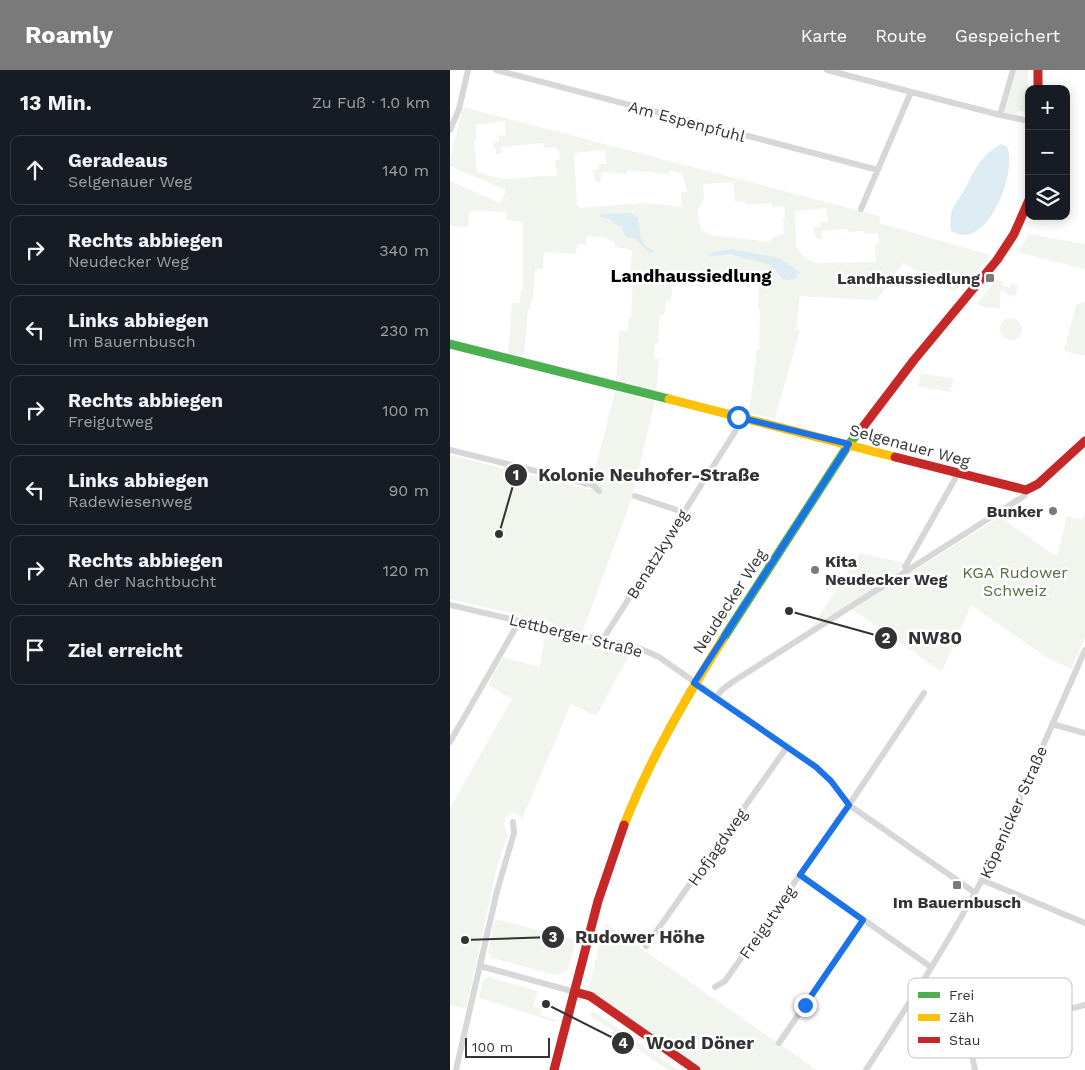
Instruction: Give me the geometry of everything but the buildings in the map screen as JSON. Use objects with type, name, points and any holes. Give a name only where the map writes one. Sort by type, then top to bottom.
[{"type":"street","points":[[450,130],[458,109],[468,70]]},
{"type":"street","name":"Am Espenpfuhl","points":[[496,70],[878,170]]},
{"type":"street","points":[[827,70],[1025,120]]},
{"type":"street","points":[[1000,115],[1013,70]]},
{"type":"street","points":[[1038,70],[1038,85]]},
{"type":"street","points":[[861,209],[911,92]]},
{"type":"street","name":"Neudecker Weg","points":[[554,1070],[598,904],[616,845],[647,772],[694,683],[849,444],[914,360],[997,260],[1014,234],[1025,209]]},
{"type":"street","name":"Selgenauer Weg","points":[[450,344],[1026,490]]},
{"type":"street","name":"Benatzkyweg","points":[[604,640],[740,424],[741,418]]},
{"type":"street","points":[[716,698],[723,689],[734,681],[1021,498],[1025,495],[1026,490],[1038,484],[1085,441]]},
{"type":"street","points":[[450,450],[593,485],[599,490]]},
{"type":"street","points":[[907,571],[905,567],[955,479],[956,473]]},
{"type":"street","points":[[636,496],[683,512]]},
{"type":"street","name":"Lettberger Straße","points":[[450,605],[641,649],[653,654],[694,683]]},
{"type":"street","points":[[450,742],[518,621]]},
{"type":"street","name":"Köpenicker Straße","points":[[924,978],[997,851],[1085,650]]},
{"type":"street","points":[[694,683],[823,773],[849,805],[974,892]]},
{"type":"street","name":"Freigutweg","points":[[715,987],[725,981],[849,805],[924,693]]},
{"type":"street","points":[[1052,724],[1085,733]]},
{"type":"street","name":"Hofjagdweg","points":[[646,946],[787,747]]},
{"type":"street","points":[[456,1070],[497,891],[514,833],[513,822]]},
{"type":"street","points":[[800,875],[931,967]]},
{"type":"street","points":[[982,880],[1085,923]]},
{"type":"street","points":[[780,1043],[863,920]]},
{"type":"street","points":[[480,966],[590,996],[696,1070]]},
{"type":"street","name":"Köpenicker Straße","points":[[866,1070],[908,1003]]},
{"type":"street","points":[[1072,1008],[1085,1005]]},
{"type":"green space","points":[[1015,70],[1028,70],[1028,85],[1025,85],[1025,112],[1018,110],[1017,116],[1004,113]]},
{"type":"green space","points":[[463,107],[880,216],[879,223],[990,255],[967,284],[964,282],[954,292],[903,263],[877,300],[800,296],[796,329],[800,331],[775,418],[749,413],[757,350],[759,350],[759,282],[732,279],[732,275],[704,275],[703,288],[699,286],[673,285],[670,301],[666,301],[664,315],[660,315],[658,343],[655,343],[654,359],[659,359],[657,385],[653,391],[616,383],[619,331],[628,331],[629,318],[631,318],[633,276],[630,275],[632,250],[615,247],[615,243],[604,237],[587,236],[586,245],[577,244],[576,254],[544,252],[543,269],[535,269],[533,300],[531,300],[530,309],[528,309],[524,359],[508,354],[512,303],[520,303],[521,290],[523,290],[523,222],[506,220],[507,212],[475,210],[469,213],[468,227],[450,226],[450,181],[500,203],[506,190],[450,166],[450,158]],"holes":[[[505,121],[506,135],[499,136],[499,141],[493,142],[496,154],[502,153],[501,147],[543,143],[544,148],[555,147],[559,151],[560,159],[555,160],[557,176],[508,179],[477,172],[474,142],[476,139],[476,125]],[[605,150],[606,164],[599,164],[599,169],[593,170],[596,182],[601,181],[601,172],[627,174],[627,170],[669,174],[669,170],[682,174],[687,192],[681,192],[682,207],[644,203],[580,208],[577,205],[574,153]],[[733,182],[735,202],[745,201],[745,205],[771,203],[772,207],[784,206],[784,234],[773,237],[770,242],[709,235],[701,229],[697,213],[704,198],[703,184]],[[826,208],[828,221],[820,222],[820,227],[813,228],[817,239],[822,239],[822,231],[847,229],[848,232],[864,231],[864,234],[878,233],[879,243],[875,244],[876,262],[814,263],[807,259],[799,252],[796,244],[795,211]]]},
{"type":"green space","points":[[1029,234],[1085,244],[1085,269],[1018,252]]},
{"type":"green space","points":[[996,280],[1003,281],[1002,285],[1010,287],[1011,283],[1017,285],[1016,295],[1013,297],[1004,291],[1000,292],[999,309],[979,306],[977,304]]},
{"type":"green space","points":[[1085,301],[1085,356],[1064,351],[1076,305]]},
{"type":"green space","points":[[1011,318],[1019,321],[1022,329],[1019,337],[1011,340],[1003,337],[1000,329],[1003,321]]},
{"type":"green space","points":[[921,373],[954,379],[950,392],[918,386]]},
{"type":"green space","points":[[615,391],[655,401],[632,498],[582,633],[549,622],[450,599],[450,455],[590,490]]},
{"type":"green space","name":"KGA Rudower Schweiz","points":[[1085,512],[1085,637],[1071,669],[1046,657],[971,605],[942,672],[852,609],[1000,517],[1057,557],[1067,516],[1083,520]]},
{"type":"green space","points":[[860,553],[904,563],[898,573],[812,627]]},
{"type":"green space","points":[[546,634],[630,654],[596,716],[571,704],[521,821],[521,816],[513,813],[506,817],[504,823],[507,836],[496,871],[466,1009],[450,1005],[450,808],[512,699],[488,685],[503,657],[539,667]]},
{"type":"green space","points":[[495,919],[576,940],[568,970],[557,975],[492,958],[488,952]]},
{"type":"green space","points":[[605,923],[817,1070],[702,1070],[588,991]]},
{"type":"green space","points":[[488,977],[538,991],[533,1006],[542,1009],[541,1015],[556,1020],[555,1022],[479,998],[483,980]]},
{"type":"green space","points":[[593,1011],[678,1070],[668,1070],[590,1016]]},
{"type":"shaded area","points":[[1001,144],[1007,146],[1009,170],[1000,200],[992,214],[984,225],[973,233],[959,235],[951,231],[952,210],[974,171],[990,152]]},
{"type":"shaded area","points":[[631,213],[638,218],[642,240],[653,250],[652,253],[646,250],[635,238],[627,238],[622,227],[614,224],[612,220],[600,217],[601,214]]},
{"type":"shaded area","points":[[732,249],[779,258],[800,272],[794,279],[787,280],[781,277],[771,265],[729,254],[709,257],[708,253]]},
{"type":"traffic: fast","points":[[450,344],[669,399]]},
{"type":"traffic: fast","points":[[723,639],[849,444],[863,427]]},
{"type":"traffic: slow","points":[[669,399],[895,457]]},
{"type":"traffic: slow","points":[[624,825],[645,777],[669,730],[723,639]]},
{"type":"traffic: jam","points":[[1038,70],[1038,85]]},
{"type":"traffic: jam","points":[[863,427],[914,360],[997,260],[1014,234],[1025,209]]},
{"type":"traffic: jam","points":[[895,457],[1026,490],[1038,484],[1085,441]]},
{"type":"traffic: jam","points":[[554,1070],[598,901],[624,825]]},
{"type":"traffic: jam","points":[[575,992],[590,996],[696,1070]]},
{"type":"place","name":"Landhaussiedlung","points":[[990,278]]},
{"type":"place","name":"Bunker","points":[[1053,511]]},
{"type":"place","name":"Kolonie Neuhofer-Straße","points":[[499,534]]},
{"type":"place","name":"Kita Neudecker Weg","points":[[815,570]]},
{"type":"place","name":"NW80","points":[[789,611]]},
{"type":"place","name":"Im Bauernbusch","points":[[957,885]]},
{"type":"place","name":"Rudower Höhe","points":[[465,940]]},
{"type":"place","name":"Wood Döner","points":[[546,1004]]},
{"type":"district","name":"Landhaussiedlung","points":[[691,276]]},
{"type":"route","points":[[738,417],[849,444],[694,683],[816,767],[831,781],[849,805],[800,875],[863,920],[805,1005]]}]
